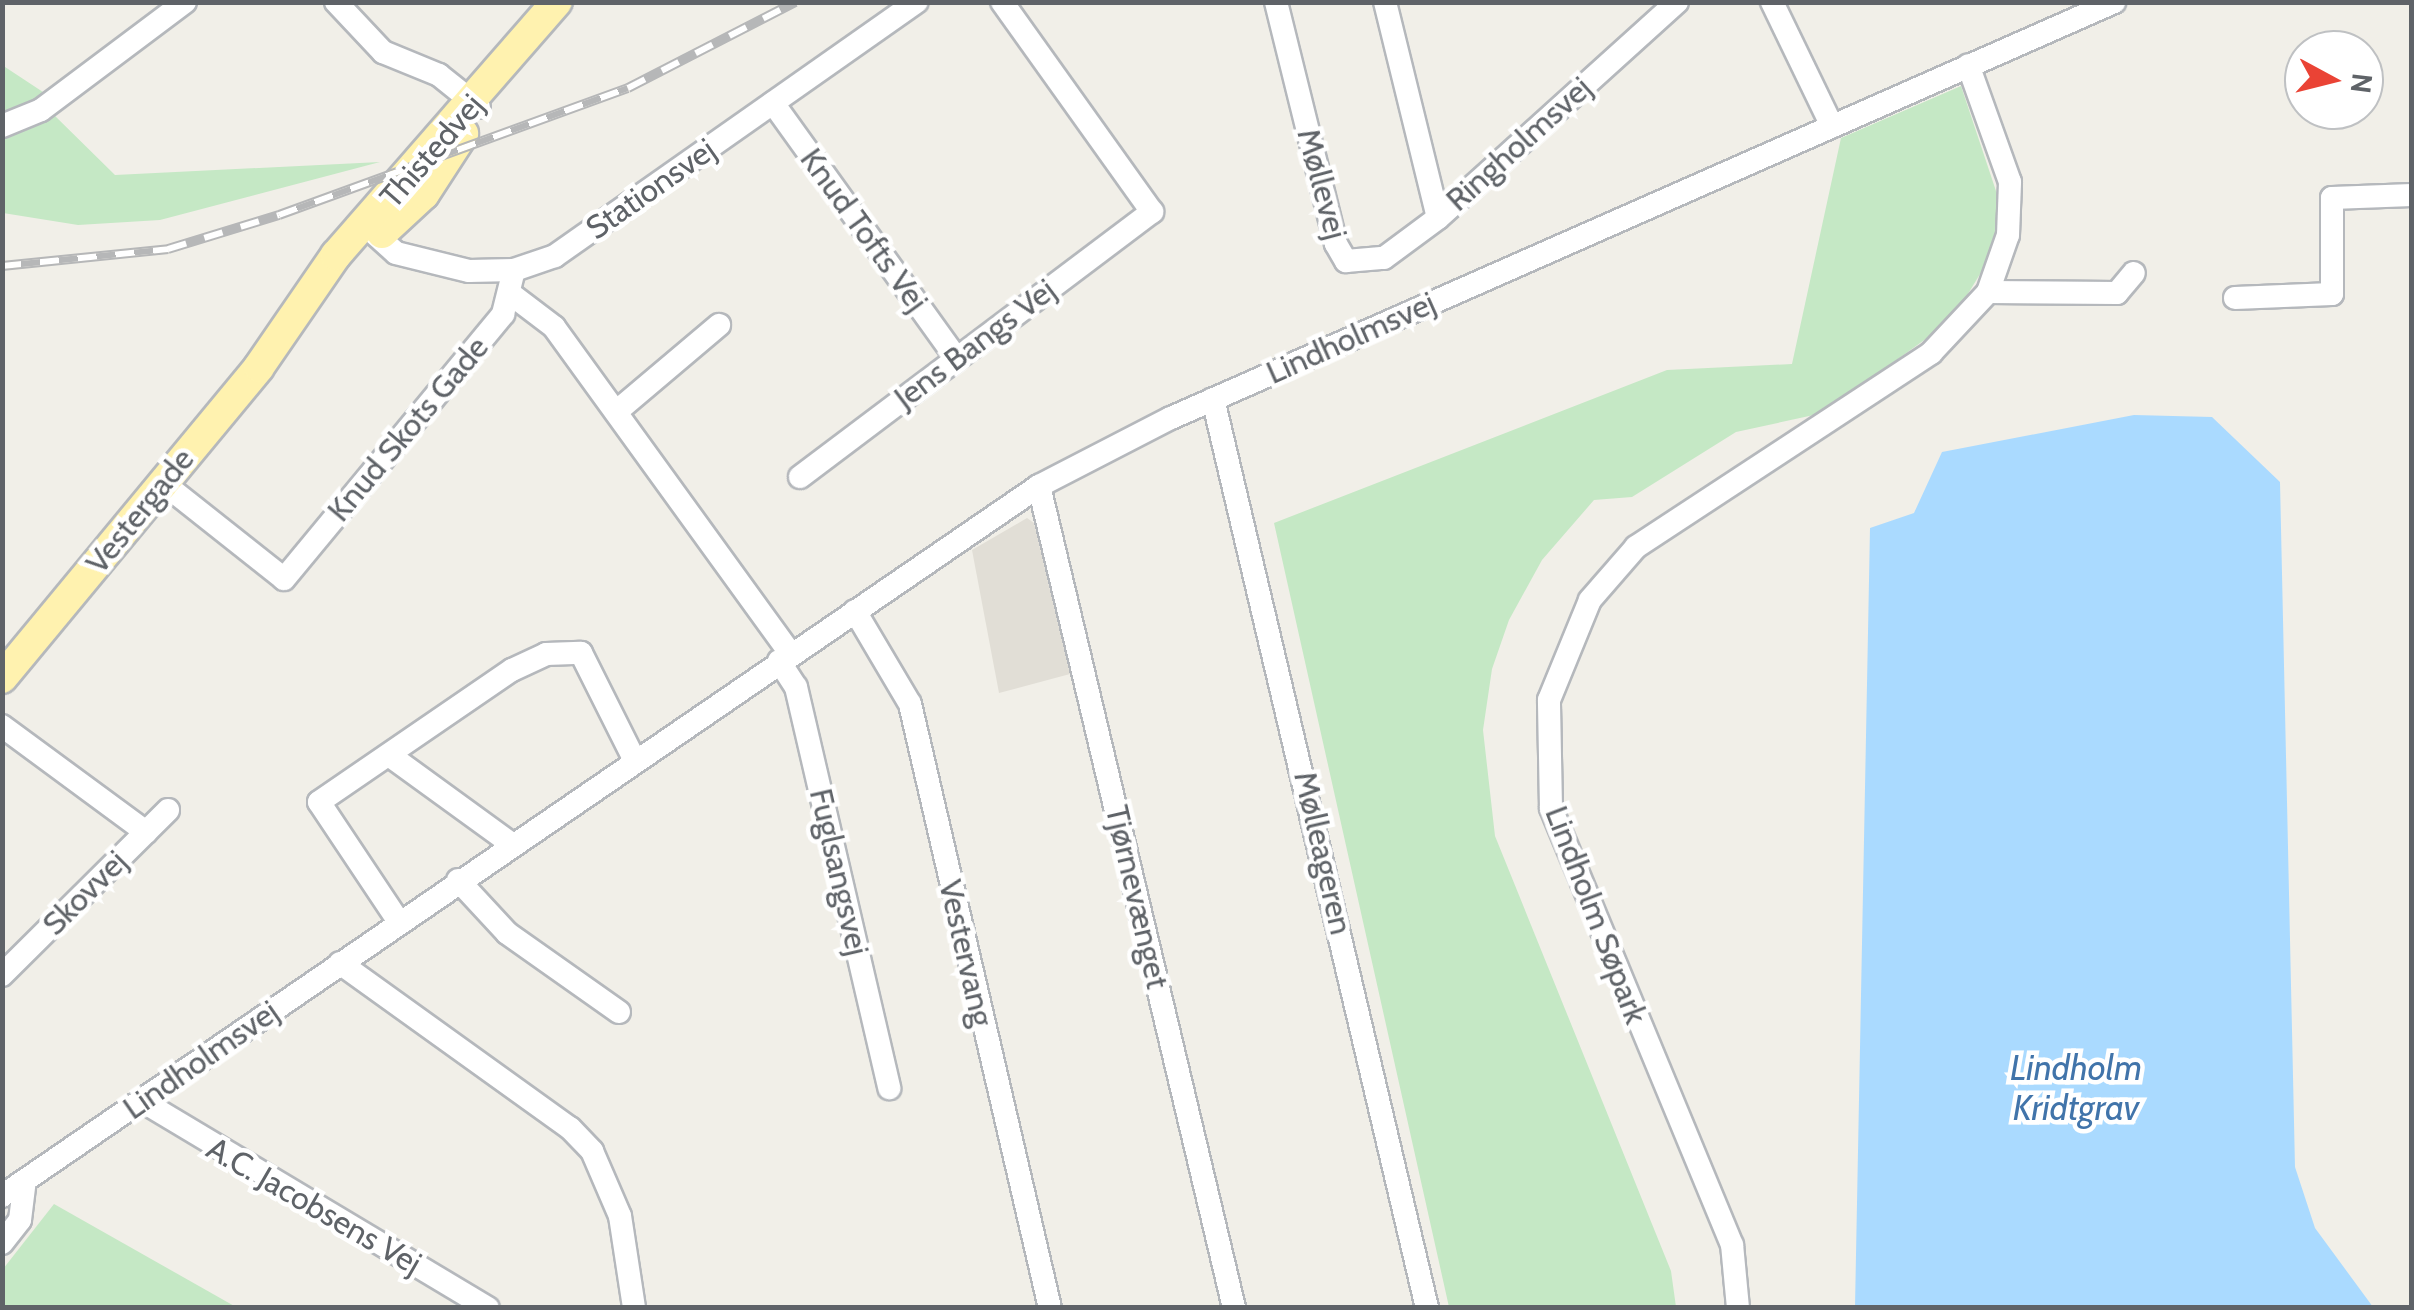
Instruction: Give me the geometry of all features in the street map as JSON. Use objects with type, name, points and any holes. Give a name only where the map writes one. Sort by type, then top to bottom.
[{"type":"main road","name":"Thistedvej","points":[[371,231],[424,194],[476,104],[557,2]]},
{"type":"main road","name":"Vestergade","points":[[2,678],[371,231]]},
{"type":"street","points":[[2,126],[41,110],[185,2]]},
{"type":"street","points":[[336,2],[383,52],[439,75],[476,104]]},
{"type":"street","name":"Stationsvej","points":[[371,231],[418,262],[514,270],[555,256],[917,2]]},
{"type":"street","name":"Jens Bangs Vej","points":[[800,477],[1152,212],[1002,2]]},
{"type":"street","name":"Møllevej","points":[[1276,2],[1336,244],[1346,261],[1384,258],[1438,218]]},
{"type":"street","name":"Ringholmsvej","points":[[1385,2],[1438,218],[1677,2]]},
{"type":"street","points":[[1772,2],[1832,126]]},
{"type":"street","name":"Lindholmsvej","points":[[2,1196],[510,843],[1040,486],[1214,399],[2103,5]]},
{"type":"street","name":"Lindholm Søpark","points":[[1738,1308],[1732,1245],[1550,808],[1549,700],[1590,600],[1636,547],[1931,353],[1988,292],[2008,236],[2010,182],[1968,65]]},
{"type":"street","name":"Knud Tofts Vej","points":[[773,103],[956,358]]},
{"type":"street","points":[[2235,298],[2332,294],[2332,198],[2412,195]]},
{"type":"street","points":[[512,296],[514,270]]},
{"type":"street","points":[[1988,292],[2117,292],[2134,274]]},
{"type":"street","name":"Fuglsangsvej","points":[[512,296],[554,328],[785,657],[796,687],[889,1088]]},
{"type":"street","name":"Knud Skots Gade","points":[[164,483],[284,579],[512,296]]},
{"type":"street","points":[[616,412],[719,325]]},
{"type":"street","name":"Mølleageren","points":[[1214,399],[1427,1308]]},
{"type":"street","name":"Tjørnevænget","points":[[1040,486],[1234,1308]]},
{"type":"street","name":"Vestervang","points":[[854,611],[910,704],[1050,1308]]},
{"type":"street","points":[[399,922],[319,802],[512,670],[546,654],[581,653],[634,760]]},
{"type":"street","points":[[2,726],[146,832]]},
{"type":"street","points":[[389,755],[510,843]]},
{"type":"street","name":"Skovvej","points":[[2,975],[168,810]]},
{"type":"street","points":[[458,880],[506,933],[620,1012]]},
{"type":"street","points":[[340,963],[570,1128],[592,1151],[620,1216],[634,1308]]},
{"type":"street","name":"A.C. Jacobsens Vej","points":[[142,1102],[488,1308]]},
{"type":"street","points":[[2,1243],[20,1220],[25,1181]]},
{"type":"shaded area","points":[[1027,518],[1034,523],[1070,674],[999,693],[972,550]]},
{"type":"green space","points":[[2,65],[46,94],[53,114],[115,175],[380,162],[160,220],[78,225],[3,213]]},
{"type":"green space","points":[[1961,86],[2000,203],[1991,256],[1952,320],[1823,413],[1736,432],[1632,497],[1594,500],[1542,560],[1509,620],[1492,669],[1483,730],[1495,836],[1671,1271],[1676,1307],[1449,1307],[1274,523],[1667,370],[1792,364],[1841,138]]},
{"type":"green space","points":[[54,1204],[236,1307],[3,1307],[3,1269]]},
{"type":"water","name":"Lindholm Kridtgrav","points":[[2134,415],[2212,417],[2280,482],[2295,1167],[2315,1228],[2373,1307],[1855,1307],[1870,528],[1914,513],[1942,452]]},
{"type":"railway","points":[[2,266],[168,249],[279,215],[628,88],[795,2]]}]
